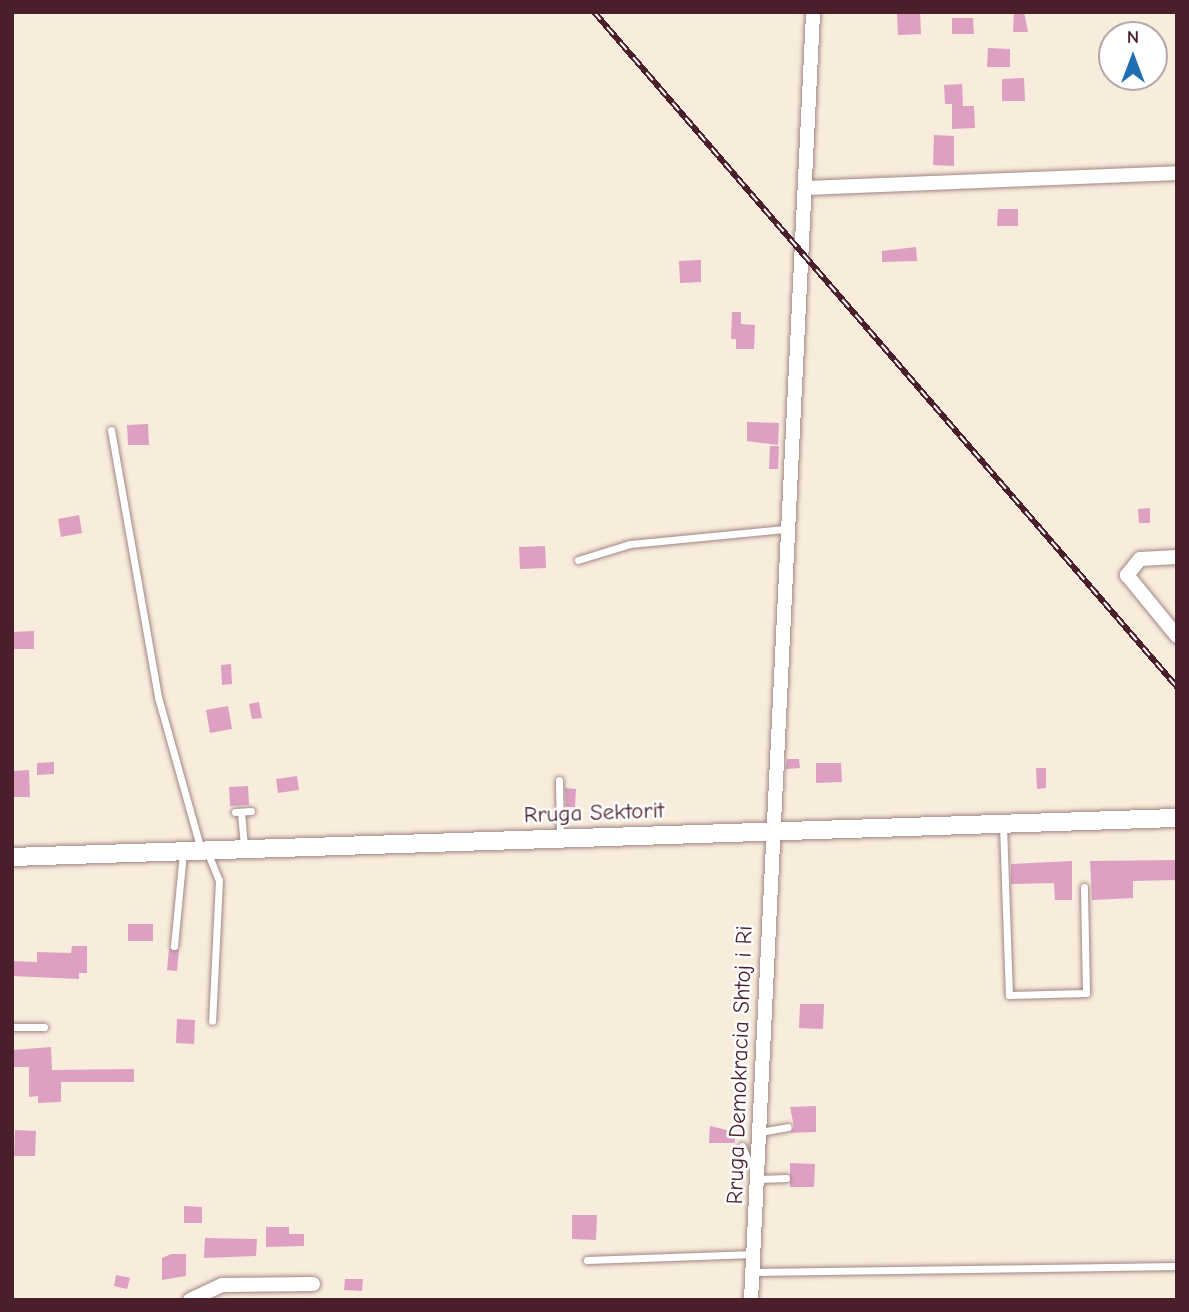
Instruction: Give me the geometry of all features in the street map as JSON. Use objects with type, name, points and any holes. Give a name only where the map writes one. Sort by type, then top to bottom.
[{"type":"street","name":"Rruga Demokracia Shtoj i Ri","points":[[751,1300],[807,188],[806,95],[813,12]]},
{"type":"street","points":[[807,188],[1177,173]]},
{"type":"street","points":[[1177,557],[1140,559],[1127,575],[1177,636]]},
{"type":"street","name":"Rruga Sektorit","points":[[12,857],[1177,818]]},
{"type":"street","points":[[190,1300],[222,1285],[313,1284]]},
{"type":"lane","points":[[111,430],[158,697],[197,851],[219,880],[212,1021]]},
{"type":"lane","points":[[578,559],[630,544],[788,529]]},
{"type":"lane","points":[[559,780],[560,838]]},
{"type":"lane","points":[[244,849],[238,812],[251,811]]},
{"type":"lane","points":[[1003,823],[1009,995],[1086,993],[1084,887]]},
{"type":"lane","points":[[174,946],[197,851]]},
{"type":"lane","points":[[12,1027],[44,1027]]},
{"type":"lane","points":[[760,1132],[788,1127]]},
{"type":"lane","points":[[742,1146],[748,1161],[758,1162]]},
{"type":"lane","points":[[758,1179],[786,1178]]},
{"type":"lane","points":[[587,1260],[754,1254]]},
{"type":"lane","points":[[753,1272],[1177,1266]]},
{"type":"building","points":[[897,12],[920,12],[921,34],[898,35]]},
{"type":"building","points":[[1014,12],[1024,12],[1028,32],[1013,32]]},
{"type":"building","points":[[952,18],[973,18],[974,34],[952,34]]},
{"type":"building","points":[[988,48],[1010,49],[1010,67],[987,67]]},
{"type":"building","points":[[1024,78],[1025,101],[1002,101],[1002,79]]},
{"type":"building","points":[[962,84],[963,106],[974,106],[975,128],[952,129],[952,104],[945,104],[944,85]]},
{"type":"building","points":[[934,135],[954,136],[954,166],[933,165]]},
{"type":"building","points":[[998,209],[1018,209],[1018,226],[997,226]]},
{"type":"building","points":[[916,247],[917,261],[882,262],[882,251]]},
{"type":"building","points":[[701,260],[701,282],[680,283],[679,261]]},
{"type":"building","points":[[732,312],[741,312],[741,324],[755,325],[754,349],[736,349],[736,339],[731,339]]},
{"type":"building","points":[[747,422],[779,423],[778,445],[747,441]]},
{"type":"building","points":[[148,424],[149,445],[128,445],[127,425]]},
{"type":"building","points":[[770,446],[779,446],[778,469],[769,469]]},
{"type":"building","points":[[1150,508],[1150,523],[1139,523],[1138,509]]},
{"type":"building","points":[[79,515],[82,533],[61,537],[58,519]]},
{"type":"building","points":[[545,546],[546,568],[520,569],[519,547]]},
{"type":"building","points":[[34,631],[34,649],[12,649],[12,632]]},
{"type":"building","points":[[231,664],[232,684],[222,685],[221,665]]},
{"type":"building","points":[[259,702],[262,718],[252,719],[249,704]]},
{"type":"building","points":[[228,706],[232,729],[210,733],[206,710]]},
{"type":"building","points":[[787,759],[799,759],[800,768],[786,769]]},
{"type":"building","points":[[54,762],[54,774],[37,775],[37,763]]},
{"type":"building","points":[[816,763],[841,763],[842,782],[816,783]]},
{"type":"building","points":[[1036,768],[1046,768],[1046,788],[1037,789]]},
{"type":"building","points":[[29,770],[30,797],[12,797],[12,771]]},
{"type":"building","points":[[297,776],[299,790],[278,793],[276,779]]},
{"type":"building","points":[[248,786],[249,805],[230,806],[229,787]]},
{"type":"building","points":[[565,788],[576,789],[575,807],[566,807]]},
{"type":"building","points":[[1177,860],[1177,880],[1133,881],[1133,898],[1092,900],[1090,861]]},
{"type":"building","points":[[1072,861],[1072,900],[1055,900],[1054,883],[1011,884],[1011,864]]},
{"type":"building","points":[[128,924],[153,924],[153,941],[128,941]]},
{"type":"building","points":[[72,946],[87,946],[87,973],[79,973],[79,979],[12,976],[12,961],[37,962],[37,952],[71,953]]},
{"type":"building","points":[[169,949],[179,950],[177,971],[167,970]]},
{"type":"building","points":[[800,1004],[824,1004],[823,1029],[799,1028]]},
{"type":"building","points":[[177,1019],[195,1020],[194,1044],[176,1043]]},
{"type":"building","points":[[51,1047],[52,1070],[134,1069],[134,1082],[61,1082],[61,1102],[38,1103],[38,1096],[29,1097],[29,1067],[13,1067],[13,1050]]},
{"type":"building","points":[[816,1106],[816,1132],[790,1133],[794,1127],[790,1107]]},
{"type":"building","points":[[710,1126],[735,1132],[735,1143],[709,1143]]},
{"type":"building","points":[[15,1130],[36,1131],[35,1156],[14,1156]]},
{"type":"building","points":[[790,1163],[815,1164],[814,1187],[790,1187]]},
{"type":"building","points":[[184,1206],[202,1207],[202,1223],[184,1223]]},
{"type":"building","points":[[572,1215],[597,1215],[596,1240],[572,1239]]},
{"type":"building","points":[[266,1227],[289,1227],[289,1234],[304,1234],[304,1246],[266,1247]]},
{"type":"building","points":[[205,1238],[257,1239],[256,1256],[204,1258]]},
{"type":"building","points":[[171,1254],[186,1254],[186,1276],[162,1280],[162,1258]]},
{"type":"building","points":[[116,1275],[130,1278],[127,1289],[114,1286]]},
{"type":"building","points":[[345,1279],[363,1279],[362,1291],[344,1290]]},
{"type":"railway","points":[[594,12],[1177,687]]}]
